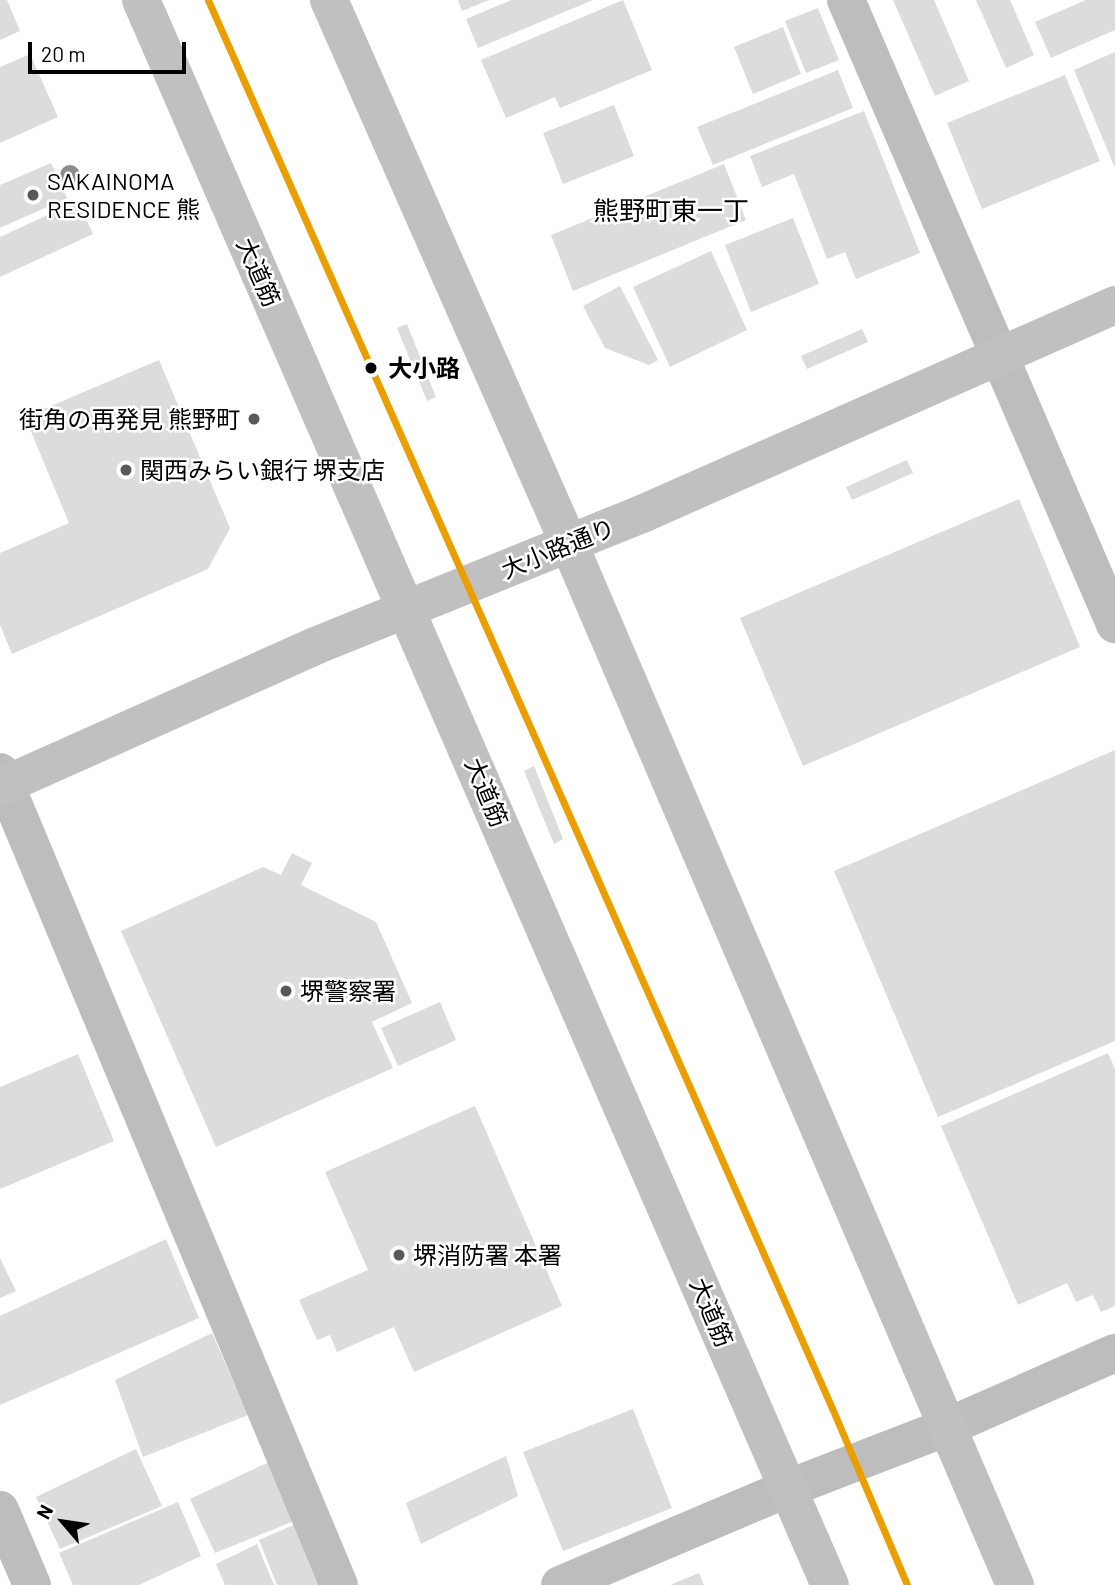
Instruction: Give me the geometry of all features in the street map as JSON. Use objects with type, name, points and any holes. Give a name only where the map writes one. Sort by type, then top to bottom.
[{"type":"street","name":"大道筋","points":[[141,0],[830,1585]]},
{"type":"street","points":[[329,0],[569,544],[1015,1585]]},
{"type":"street","points":[[846,0],[1115,624]]},
{"type":"street","name":"大小路通り","points":[[2,782],[315,646],[569,544],[851,423],[1115,304]]},
{"type":"street","points":[[2,782],[339,1585]]},
{"type":"street","points":[[560,1585],[789,1488],[947,1427],[1115,1353]]},
{"type":"street","points":[[0,1510],[32,1585]]},
{"type":"building","points":[[0,0],[7,0],[20,31],[0,40]]},
{"type":"building","points":[[458,0],[489,0],[462,11]]},
{"type":"building","points":[[511,0],[593,0],[478,48],[466,19]]},
{"type":"building","points":[[623,0],[652,70],[560,108],[555,97],[506,118],[481,60]]},
{"type":"building","points":[[893,0],[934,0],[969,81],[935,96]]},
{"type":"building","points":[[976,0],[1010,0],[1034,55],[1006,68]]},
{"type":"building","points":[[1086,0],[1115,0],[1115,30],[1051,58],[1035,22]]},
{"type":"building","points":[[818,8],[839,60],[806,73],[785,21]]},
{"type":"building","points":[[783,27],[801,74],[753,94],[734,47]]},
{"type":"building","points":[[1115,52],[1115,168],[1074,70]]},
{"type":"building","points":[[30,54],[58,117],[0,143],[0,67]]},
{"type":"building","points":[[838,70],[853,108],[713,165],[697,127]]},
{"type":"building","points":[[1065,75],[1100,161],[982,209],[947,123]]},
{"type":"building","points":[[614,105],[634,156],[563,184],[543,133]]},
{"type":"building","points":[[864,111],[920,253],[856,279],[845,252],[827,259],[794,174],[762,187],[750,156]]},
{"type":"building","name":"SAKAINOMA RESIDENCE 熊","points":[[51,163],[67,198],[0,228],[0,185]]},
{"type":"building","points":[[724,164],[746,220],[573,291],[551,235]]},
{"type":"building","points":[[78,201],[93,234],[0,277],[0,237]]},
{"type":"building","points":[[793,218],[819,284],[751,312],[725,245]]},
{"type":"building","points":[[711,251],[747,330],[670,367],[633,287]]},
{"type":"building","points":[[620,286],[658,360],[649,365],[605,348],[583,306]]},
{"type":"building","points":[[407,324],[436,397],[427,401],[397,328]]},
{"type":"building","points":[[862,329],[868,342],[807,369],[801,356]]},
{"type":"building","name":"関西みらい銀行 堺支店","points":[[159,360],[230,528],[208,569],[12,654],[0,625],[0,553],[69,523],[25,417]]},
{"type":"building","points":[[907,460],[913,473],[852,500],[846,487]]},
{"type":"building","points":[[1019,499],[1080,647],[803,766],[740,618]]},
{"type":"building","points":[[1115,750],[1115,1041],[938,1117],[834,871]]},
{"type":"building","points":[[534,766],[563,839],[554,844],[524,771]]},
{"type":"building","points":[[292,853],[312,863],[301,885],[376,922],[412,1003],[372,1022],[393,1068],[216,1147],[121,931],[263,867],[281,875]]},
{"type":"building","points":[[440,1002],[456,1040],[398,1066],[381,1028]]},
{"type":"building","points":[[1108,1053],[1115,1069],[1115,1306],[1101,1312],[1093,1295],[1076,1302],[1067,1283],[1018,1305],[941,1126]]},
{"type":"building","points":[[78,1054],[114,1141],[0,1189],[0,1087]]},
{"type":"building","points":[[475,1106],[562,1306],[414,1372],[394,1327],[337,1352],[330,1335],[317,1340],[299,1300],[368,1270],[325,1172]]},
{"type":"building","points":[[166,1239],[199,1318],[0,1405],[0,1316]]},
{"type":"building","points":[[0,1258],[16,1291],[0,1298]]},
{"type":"building","points":[[212,1333],[248,1415],[143,1457],[115,1380]]},
{"type":"building","points":[[633,1409],[672,1508],[563,1551],[523,1452]]},
{"type":"building","points":[[136,1449],[162,1506],[60,1549],[36,1497]]},
{"type":"building","points":[[506,1456],[518,1496],[421,1544],[406,1503]]},
{"type":"building","points":[[273,1460],[299,1519],[215,1553],[190,1499]]},
{"type":"building","points":[[178,1502],[201,1556],[139,1585],[73,1585],[59,1553]]},
{"type":"building","points":[[298,1523],[323,1585],[277,1585],[259,1540]]},
{"type":"building","points":[[257,1544],[274,1585],[225,1585],[216,1564]]},
{"type":"building","points":[[699,1573],[704,1585],[670,1585]]},
{"type":"transit line","points":[[208,0],[832,1408],[907,1585]]},
{"type":"place","name":"SAKAINOMA RESIDENCE 熊","points":[[33,195]]},
{"type":"place","name":"大小路","points":[[371,368]]},
{"type":"place","name":"街角の再発見 熊野町","points":[[254,419]]},
{"type":"place","name":"関西みらい銀行 堺支店","points":[[126,470]]},
{"type":"place","name":"堺警察署","points":[[286,991]]},
{"type":"place","name":"堺消防署 本署","points":[[399,1255]]},
{"type":"district","name":"熊野町東一丁","points":[[671,210]]}]
